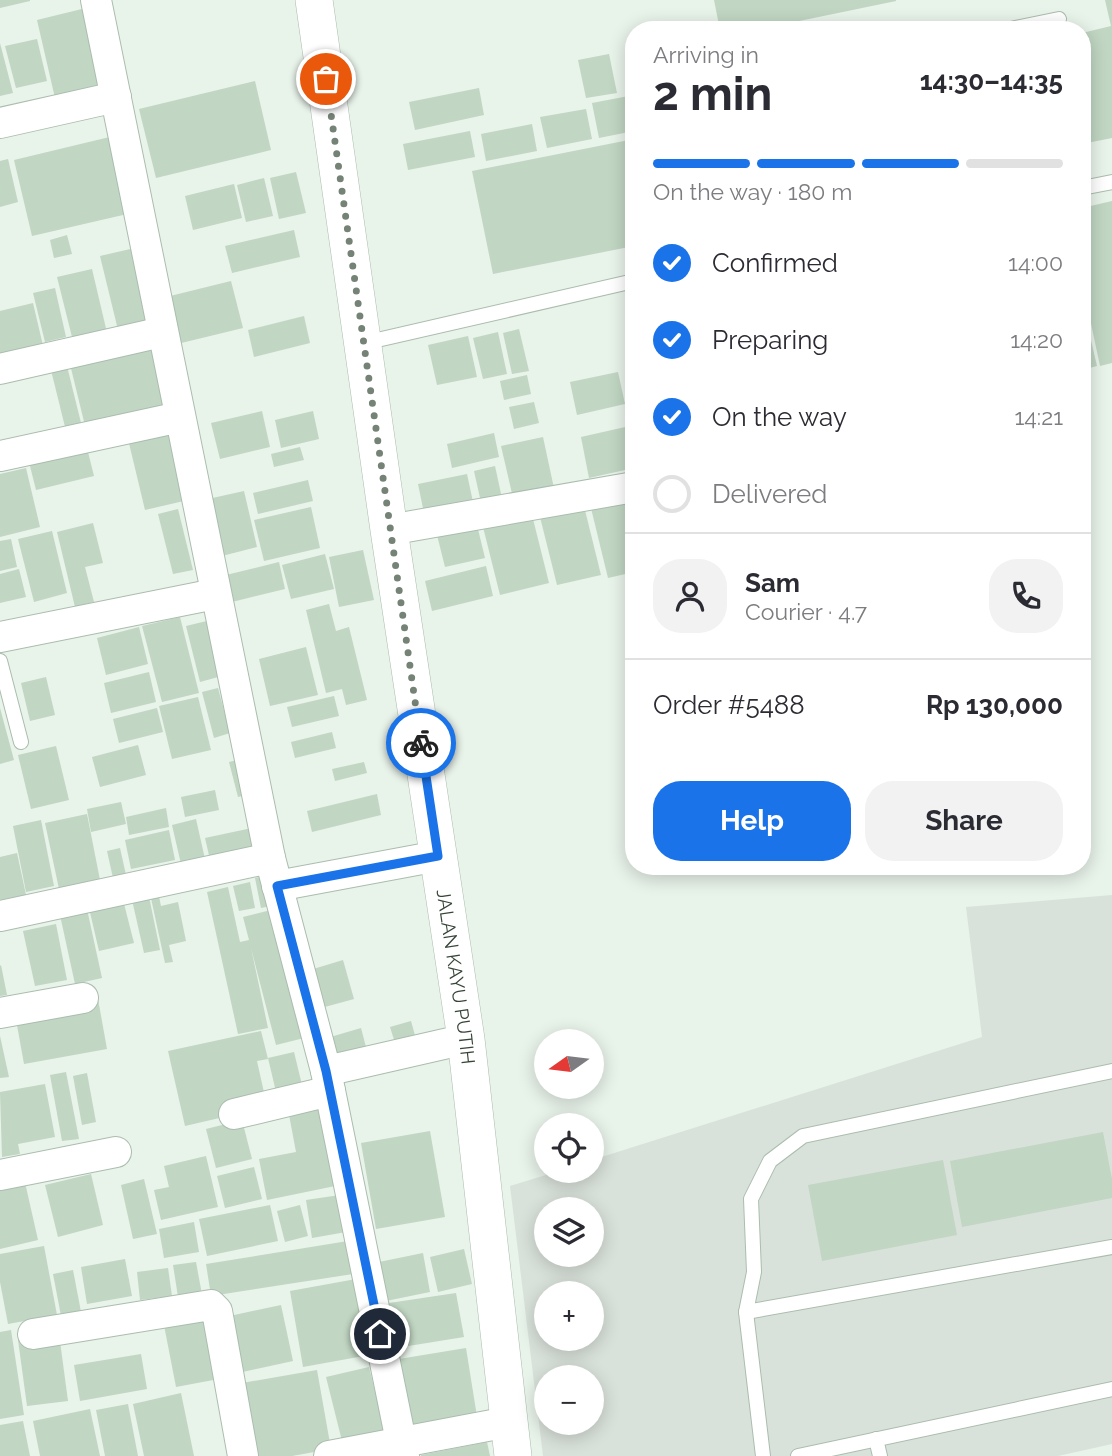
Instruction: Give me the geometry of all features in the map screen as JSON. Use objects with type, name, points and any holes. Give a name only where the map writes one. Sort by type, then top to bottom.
[{"type":"street","points":[[96,0],[215,594],[274,872],[328,1081],[403,1449]]},
{"type":"street","name":"JALAN KAYU PUTIH","points":[[314,0],[389,530],[466,1039],[510,1439]]},
{"type":"street","points":[[0,123],[116,97]]},
{"type":"street","points":[[0,369],[162,332]]},
{"type":"street","points":[[0,456],[180,416]]},
{"type":"street","points":[[389,530],[625,490]]},
{"type":"street","points":[[0,637],[215,594]]},
{"type":"street","points":[[0,916],[274,872],[438,856]]},
{"type":"street","points":[[0,1013],[83,999]]},
{"type":"street","points":[[234,1114],[328,1081],[466,1039]]},
{"type":"street","points":[[0,1175],[116,1152]]},
{"type":"street","points":[[33,1334],[211,1304],[217,1311],[243,1456]]},
{"type":"street","points":[[329,1456],[510,1439]]},
{"type":"lane","points":[[1049,21],[1059,19]]},
{"type":"lane","points":[[1091,186],[1112,182]]},
{"type":"lane","points":[[364,343],[625,283]]},
{"type":"lane","points":[[0,661],[20,742]]},
{"type":"lane","points":[[763,1456],[746,1312],[754,1272],[751,1199],[770,1161],[803,1136],[1112,1071]]},
{"type":"lane","points":[[746,1312],[1112,1247]]},
{"type":"lane","points":[[798,1456],[1112,1389]]},
{"type":"lane","points":[[876,1439],[880,1456]]},
{"type":"shaded area","points":[[1112,895],[1112,1444],[1058,1456],[543,1456],[540,1435],[604,1435],[604,1365],[534,1365],[534,1382],[510,1186],[534,1179],[534,1183],[604,1183],[604,1156],[982,1037],[966,907]]},
{"type":"building","points":[[0,0],[30,0],[30,1],[0,8]]},
{"type":"building","points":[[714,0],[896,0],[799,21],[718,21]]},
{"type":"building","points":[[1105,0],[1112,0],[1112,138],[1091,142],[1091,31],[1111,26]]},
{"type":"building","points":[[90,7],[109,85],[55,98],[37,20]]},
{"type":"building","points":[[37,39],[47,81],[16,88],[5,46]]},
{"type":"building","points":[[0,43],[13,93],[0,96]]},
{"type":"building","points":[[609,54],[617,93],[586,98],[578,60]]},
{"type":"building","points":[[255,81],[271,150],[156,178],[139,109]]},
{"type":"building","points":[[479,88],[484,115],[415,130],[409,102]]},
{"type":"building","points":[[625,97],[625,133],[599,138],[592,103]]},
{"type":"building","points":[[586,109],[592,139],[547,148],[540,117]]},
{"type":"building","points":[[532,124],[537,151],[486,161],[481,134]]},
{"type":"building","points":[[470,131],[475,157],[408,170],[403,144]]},
{"type":"building","points":[[118,135],[136,212],[32,236],[14,160]]},
{"type":"building","points":[[625,141],[625,248],[493,274],[472,171]]},
{"type":"building","points":[[8,159],[18,202],[0,207],[0,161]]},
{"type":"building","points":[[296,172],[306,213],[279,219],[270,178]]},
{"type":"building","points":[[264,178],[273,216],[246,222],[237,185]]},
{"type":"building","points":[[234,184],[242,218],[193,230],[185,196]]},
{"type":"building","points":[[1112,201],[1112,363],[1100,366],[1091,324],[1091,206]]},
{"type":"building","points":[[294,230],[300,257],[232,273],[225,246]]},
{"type":"building","points":[[67,235],[72,254],[54,258],[50,240]]},
{"type":"building","points":[[139,247],[158,325],[119,334],[100,256]]},
{"type":"building","points":[[92,269],[108,337],[74,345],[57,277]]},
{"type":"building","points":[[231,281],[243,328],[173,345],[162,298]]},
{"type":"building","points":[[55,288],[66,337],[45,342],[33,293]]},
{"type":"building","points":[[33,303],[44,350],[0,361],[0,311]]},
{"type":"building","points":[[304,316],[310,343],[254,357],[248,330]]},
{"type":"building","points":[[519,329],[529,371],[512,374],[503,333]]},
{"type":"building","points":[[498,332],[507,374],[483,379],[473,338]]},
{"type":"building","points":[[468,336],[477,377],[437,385],[428,345]]},
{"type":"building","points":[[154,339],[173,413],[87,434],[69,360]]},
{"type":"building","points":[[1091,340],[1097,366],[1091,368]]},
{"type":"building","points":[[65,358],[83,431],[67,435],[49,362]]},
{"type":"building","points":[[618,372],[625,404],[577,415],[570,382]]},
{"type":"building","points":[[527,375],[531,394],[504,400],[500,381]]},
{"type":"building","points":[[534,402],[539,423],[514,429],[509,407]]},
{"type":"building","points":[[262,411],[270,447],[220,459],[211,423]]},
{"type":"building","points":[[313,411],[319,439],[281,448],[275,420]]},
{"type":"building","points":[[625,427],[625,470],[589,478],[581,437]]},
{"type":"building","points":[[170,429],[188,500],[145,510],[128,439]]},
{"type":"building","points":[[494,433],[499,457],[452,468],[447,444]]},
{"type":"building","points":[[543,437],[555,493],[514,502],[501,446]]},
{"type":"building","points":[[300,447],[304,460],[274,467],[271,454]]},
{"type":"building","points":[[87,448],[94,476],[36,490],[29,462]]},
{"type":"building","points":[[495,466],[503,503],[482,507],[474,471]]},
{"type":"building","points":[[26,468],[40,527],[0,537],[0,474]]},
{"type":"building","points":[[467,474],[473,502],[424,513],[418,484]]},
{"type":"building","points":[[308,480],[313,501],[258,514],[253,493]]},
{"type":"building","points":[[244,491],[257,547],[222,556],[208,499]]},
{"type":"building","points":[[623,496],[625,574],[608,578],[590,504]]},
{"type":"building","points":[[582,498],[601,575],[557,585],[538,509]]},
{"type":"building","points":[[311,507],[320,548],[264,561],[254,520]]},
{"type":"building","points":[[178,509],[193,570],[173,574],[158,514]]},
{"type":"building","points":[[532,515],[549,583],[500,595],[483,527]]},
{"type":"building","points":[[476,521],[485,558],[445,567],[436,531]]},
{"type":"building","points":[[93,523],[103,563],[85,567],[94,602],[75,607],[57,532]]},
{"type":"building","points":[[52,531],[67,593],[34,602],[18,539]]},
{"type":"building","points":[[11,539],[17,567],[0,571],[0,541]]},
{"type":"building","points":[[363,550],[374,600],[339,607],[329,557]]},
{"type":"building","points":[[325,554],[334,589],[291,599],[282,565]]},
{"type":"building","points":[[279,562],[285,589],[232,602],[226,575]]},
{"type":"building","points":[[486,566],[493,596],[432,611],[425,581]]},
{"type":"building","points":[[19,569],[26,597],[0,603],[0,574]]},
{"type":"building","points":[[329,604],[336,631],[349,627],[367,700],[346,705],[342,689],[326,693],[306,610]]},
{"type":"building","points":[[180,617],[199,693],[162,702],[142,626]]},
{"type":"building","points":[[215,619],[229,674],[200,682],[186,626]]},
{"type":"building","points":[[139,627],[148,664],[106,675],[97,638]]},
{"type":"building","points":[[306,647],[318,695],[270,706],[259,659]]},
{"type":"building","points":[[149,672],[156,702],[111,713],[104,683]]},
{"type":"building","points":[[46,677],[55,715],[30,721],[21,683]]},
{"type":"building","points":[[218,688],[230,733],[214,738],[202,692]]},
{"type":"building","points":[[334,696],[339,716],[292,727],[287,707]]},
{"type":"building","points":[[198,697],[211,750],[172,759],[159,706]]},
{"type":"building","points":[[0,708],[14,760],[0,764]]},
{"type":"building","points":[[157,708],[163,732],[119,743],[113,719]]},
{"type":"building","points":[[332,732],[336,748],[295,758],[291,742]]},
{"type":"building","points":[[138,745],[146,775],[100,787],[92,757]]},
{"type":"building","points":[[56,746],[69,800],[31,809],[18,755]]},
{"type":"building","points":[[246,758],[255,793],[238,797],[229,762]]},
{"type":"building","points":[[364,762],[367,773],[335,781],[332,769]]},
{"type":"building","points":[[215,790],[219,810],[185,817],[181,797]]},
{"type":"building","points":[[377,794],[381,815],[312,832],[307,811]]},
{"type":"building","points":[[121,802],[126,824],[91,832],[87,809]]},
{"type":"building","points":[[166,808],[169,827],[129,835],[126,817]]},
{"type":"building","points":[[87,814],[100,880],[59,889],[45,823]]},
{"type":"building","points":[[196,819],[205,859],[181,864],[172,825]]},
{"type":"building","points":[[41,820],[54,886],[26,892],[13,826]]},
{"type":"building","points":[[252,828],[258,854],[211,864],[205,838]]},
{"type":"building","points":[[169,830],[175,860],[131,869],[125,840]]},
{"type":"building","points":[[120,848],[126,875],[113,878],[107,851]]},
{"type":"building","points":[[17,853],[26,895],[0,900],[0,857]]},
{"type":"building","points":[[273,874],[280,904],[261,908],[255,878]]},
{"type":"building","points":[[250,882],[255,908],[239,911],[233,886]]},
{"type":"building","points":[[147,887],[160,950],[144,953],[130,891]]},
{"type":"building","points":[[157,887],[161,906],[178,902],[186,941],[169,945],[173,962],[165,963],[149,889]]},
{"type":"building","points":[[228,887],[240,942],[249,940],[243,917],[279,908],[312,1036],[276,1045],[251,948],[268,1028],[238,1034],[207,892]]},
{"type":"building","points":[[85,900],[102,978],[75,984],[58,906]]},
{"type":"building","points":[[123,900],[134,943],[99,951],[89,908]]},
{"type":"building","points":[[56,924],[67,980],[35,986],[23,931]]},
{"type":"building","points":[[343,960],[354,999],[321,1008],[310,970]]},
{"type":"building","points":[[0,966],[7,995],[0,996]]},
{"type":"building","points":[[98,999],[107,1049],[24,1064],[15,1014]]},
{"type":"building","points":[[411,1021],[416,1039],[396,1046],[390,1027]]},
{"type":"building","points":[[361,1028],[367,1051],[334,1061],[327,1038]]},
{"type":"building","points":[[261,1031],[268,1059],[257,1061],[265,1097],[228,1116],[185,1126],[168,1051]]},
{"type":"building","points":[[0,1036],[9,1077],[0,1078]]},
{"type":"building","points":[[294,1052],[303,1089],[277,1096],[268,1058]]},
{"type":"building","points":[[66,1072],[79,1139],[62,1141],[50,1075]]},
{"type":"building","points":[[87,1073],[96,1122],[82,1125],[73,1076]]},
{"type":"building","points":[[45,1084],[55,1137],[18,1144],[20,1154],[2,1157],[0,1092]]},
{"type":"building","points":[[322,1097],[340,1185],[267,1200],[259,1159],[296,1152],[287,1104]]},
{"type":"building","points":[[242,1120],[252,1159],[216,1168],[206,1129]]},
{"type":"building","points":[[430,1131],[445,1217],[376,1229],[361,1143]]},
{"type":"building","points":[[1103,1132],[1112,1179],[1112,1198],[962,1227],[950,1161]]},
{"type":"building","points":[[206,1156],[218,1207],[161,1220],[154,1190],[169,1187],[164,1166]]},
{"type":"building","points":[[943,1160],[957,1235],[822,1261],[808,1185]]},
{"type":"building","points":[[254,1167],[262,1199],[225,1208],[217,1176]]},
{"type":"building","points":[[91,1174],[103,1225],[58,1237],[45,1185]]},
{"type":"building","points":[[24,1178],[38,1240],[0,1249],[0,1183]]},
{"type":"building","points":[[144,1179],[157,1234],[133,1239],[121,1185]]},
{"type":"building","points":[[340,1195],[346,1232],[312,1238],[306,1200]]},
{"type":"building","points":[[270,1205],[278,1241],[207,1256],[199,1219]]},
{"type":"building","points":[[300,1205],[308,1236],[285,1242],[277,1211]]},
{"type":"building","points":[[194,1222],[199,1252],[164,1258],[159,1229]]},
{"type":"building","points":[[348,1241],[353,1274],[211,1296],[206,1264]]},
{"type":"building","points":[[44,1246],[57,1315],[8,1324],[0,1282],[0,1254]]},
{"type":"building","points":[[464,1249],[472,1284],[438,1292],[430,1257]]},
{"type":"building","points":[[423,1253],[430,1292],[386,1301],[379,1262]]},
{"type":"building","points":[[125,1259],[132,1296],[87,1304],[81,1267]]},
{"type":"building","points":[[196,1262],[203,1300],[179,1303],[173,1265]]},
{"type":"building","points":[[168,1268],[172,1296],[140,1300],[137,1272]]},
{"type":"building","points":[[73,1270],[82,1317],[62,1321],[53,1274]]},
{"type":"building","points":[[356,1279],[369,1355],[303,1367],[290,1291]]},
{"type":"building","points":[[456,1293],[464,1337],[396,1348],[389,1303]]},
{"type":"building","points":[[281,1305],[293,1361],[238,1373],[225,1317]]},
{"type":"building","points":[[211,1311],[224,1378],[176,1387],[163,1320]]},
{"type":"building","points":[[11,1330],[24,1415],[0,1419],[0,1332]]},
{"type":"building","points":[[59,1334],[68,1401],[27,1406],[18,1340]]},
{"type":"building","points":[[466,1348],[478,1423],[411,1433],[399,1359]]},
{"type":"building","points":[[141,1354],[147,1389],[80,1401],[74,1365]]},
{"type":"building","points":[[369,1367],[385,1431],[342,1441],[326,1377]]},
{"type":"building","points":[[317,1370],[331,1449],[292,1456],[255,1456],[242,1383]]},
{"type":"building","points":[[181,1393],[194,1456],[144,1456],[133,1404]]},
{"type":"building","points":[[128,1404],[138,1456],[105,1456],[96,1410]]},
{"type":"building","points":[[90,1409],[100,1456],[40,1456],[33,1421]]},
{"type":"building","points":[[23,1421],[30,1456],[0,1456],[0,1425]]},
{"type":"building","points":[[487,1442],[490,1456],[421,1456],[421,1455]]},
{"type":"way so far","points":[[326,79],[421,743]]},
{"type":"route","points":[[380,1334],[326,1071],[277,886],[438,856],[421,743]]}]
